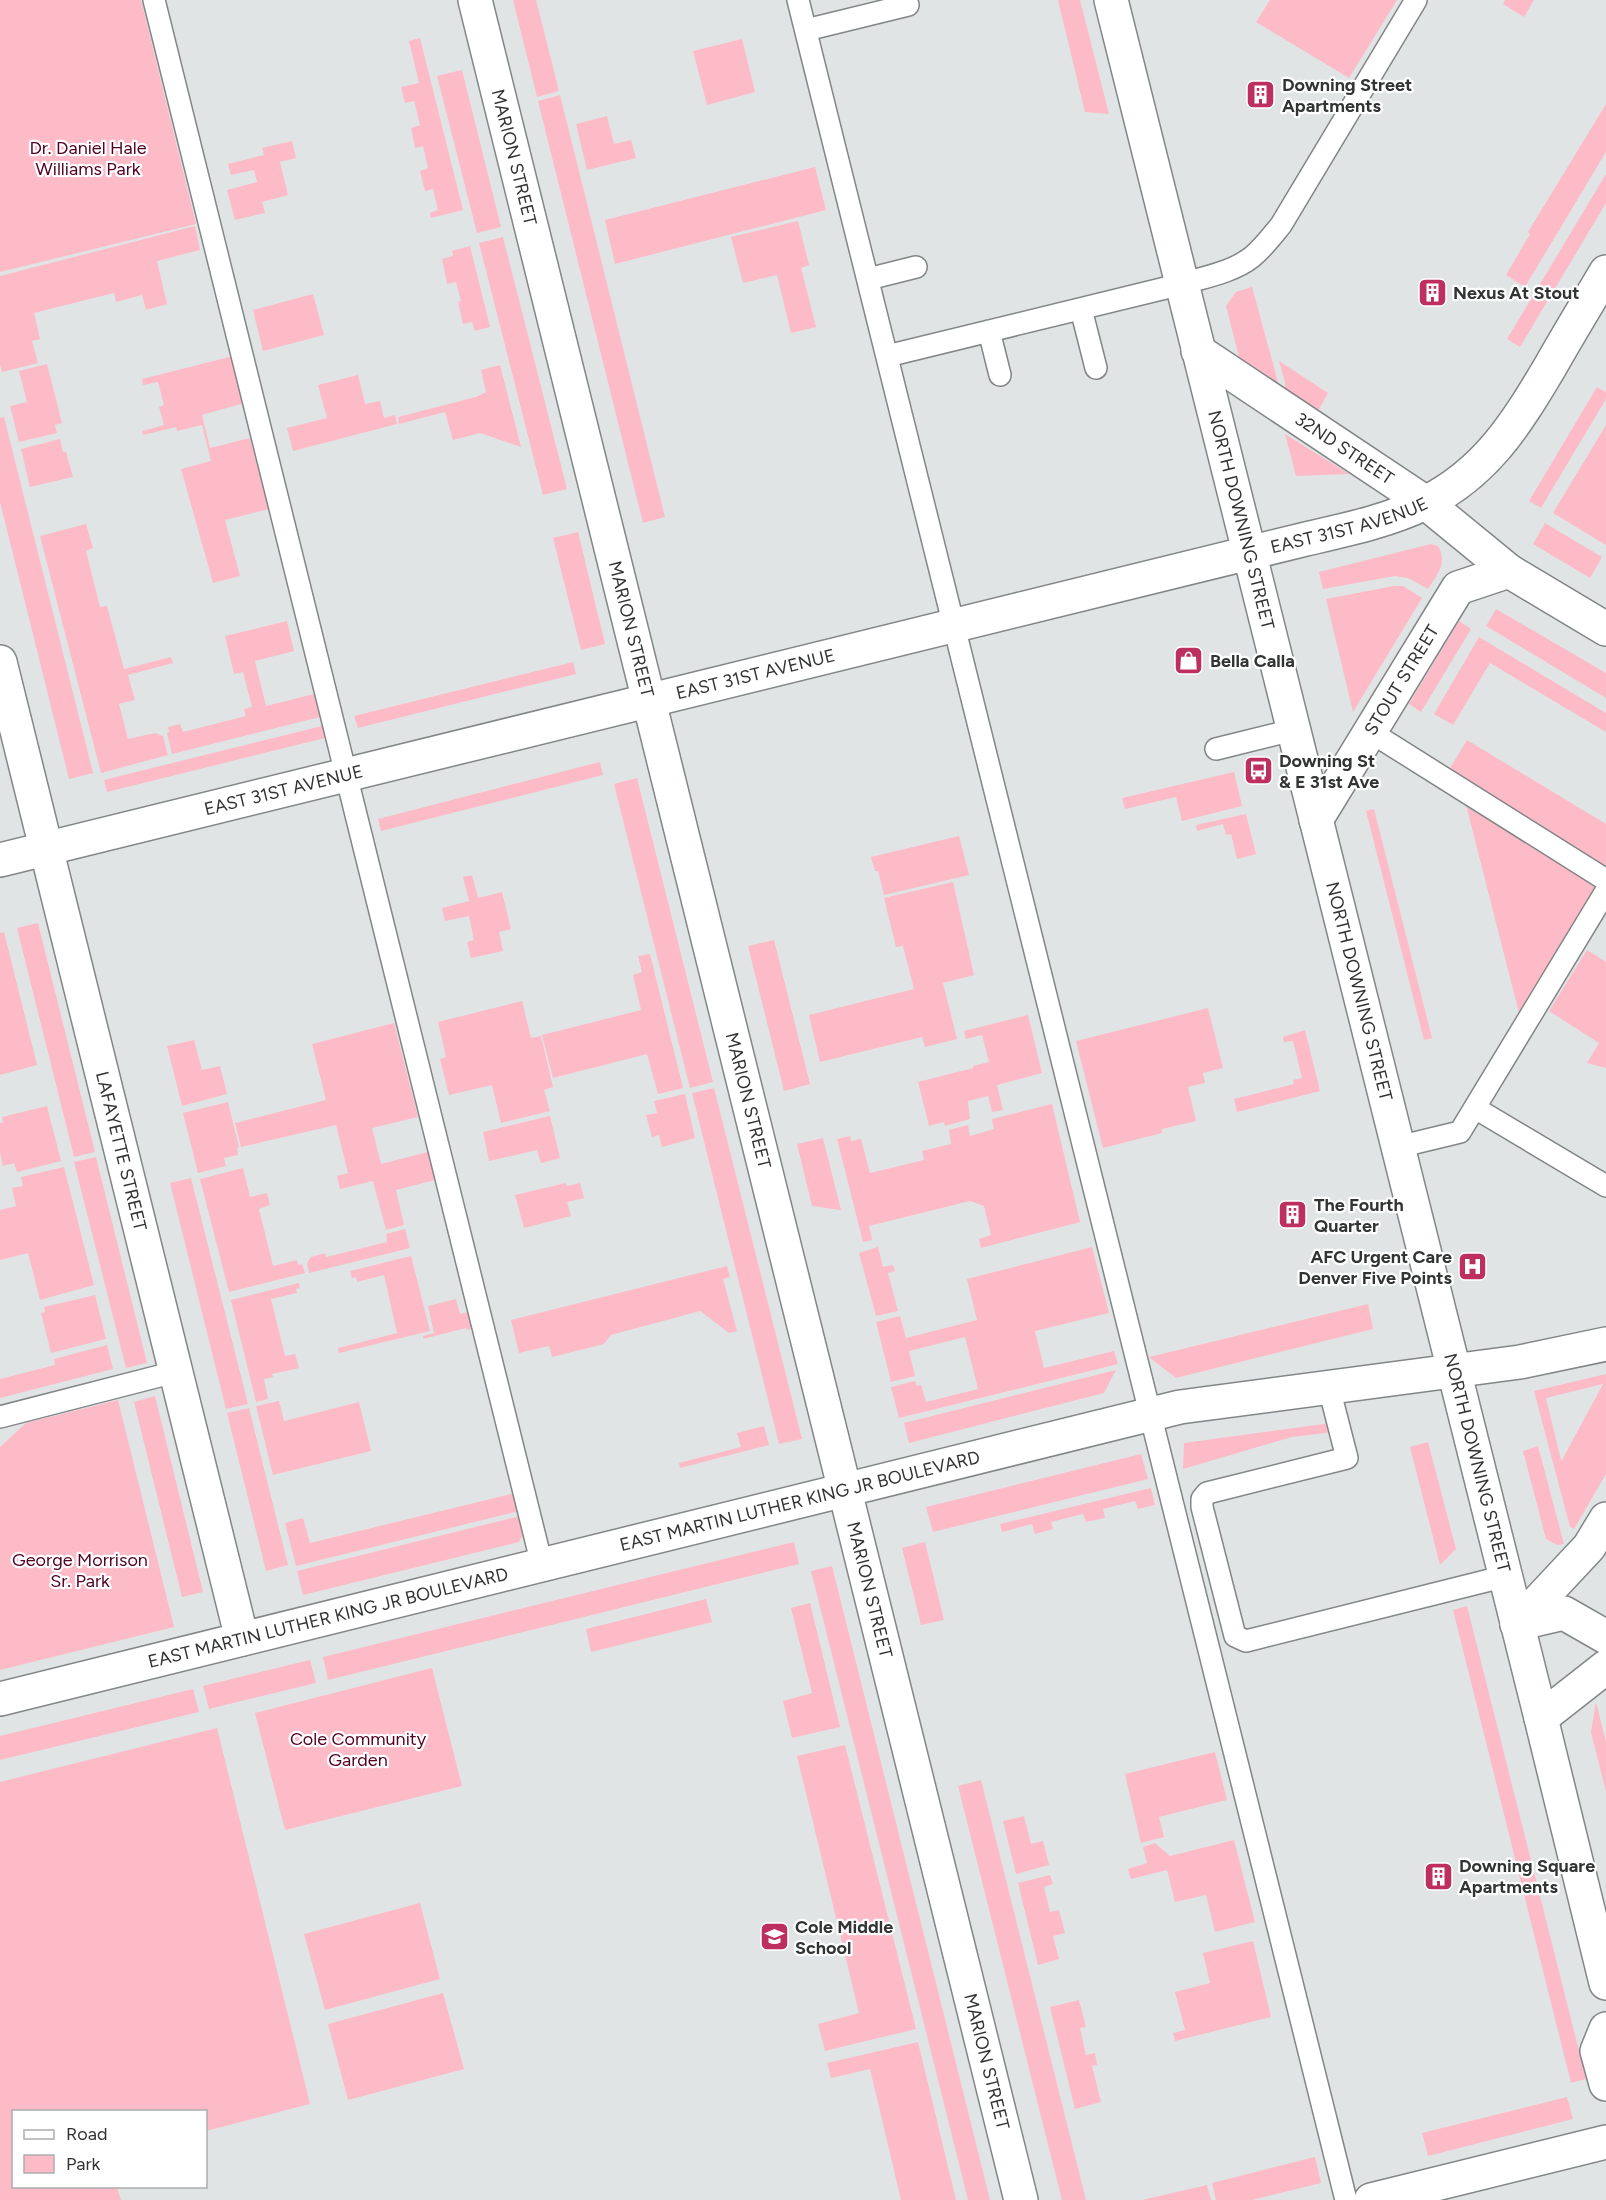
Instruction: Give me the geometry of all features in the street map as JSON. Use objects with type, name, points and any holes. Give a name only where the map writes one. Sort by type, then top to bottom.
[{"type":"main road","name":"MARION STREET","points":[[475,0],[1021,2200]]},
{"type":"main road","name":"NORTH DOWNING STREET","points":[[1111,0],[1606,1983]]},
{"type":"main road","name":"EAST 31ST AVENUE","points":[[0,860],[1336,532],[1407,511],[1425,503],[1473,472],[1494,451],[1528,403],[1606,272]]},
{"type":"main road","name":"32ND STREET","points":[[1198,351],[1425,503],[1509,571],[1606,629]]},
{"type":"main road","name":"STOUT STREET","points":[[1316,820],[1458,588],[1509,571]]},
{"type":"main road","name":"LAFAYETTE STREET","points":[[0,662],[242,1640]]},
{"type":"main road","name":"EAST MARTIN LUTHER KING JR BOULEVARD","points":[[0,1699],[1180,1407],[1520,1362],[1606,1344]]},
{"type":"main road","points":[[1517,1624],[1589,1547],[1606,1519]]},
{"type":"main road","points":[[1517,1624],[1564,1612],[1606,1637]]},
{"type":"main road","points":[[1541,1718],[1606,1667]]},
{"type":"main road","points":[[1606,2029],[1597,2051],[1606,2084]]},
{"type":"main road","points":[[1371,2200],[1606,2142]]},
{"type":"lane","points":[[154,0],[542,1565]]},
{"type":"lane","points":[[798,0],[1346,2200]]},
{"type":"lane","points":[[887,356],[1182,284],[1225,272],[1250,259],[1281,225],[1416,0]]},
{"type":"lane","points":[[806,30],[908,5]]},
{"type":"lane","points":[[868,279],[916,267]]},
{"type":"lane","points":[[1081,309],[1095,368]]},
{"type":"lane","points":[[989,331],[1000,375]]},
{"type":"lane","points":[[1216,749],[1293,730]]},
{"type":"lane","points":[[1370,731],[1606,880]]},
{"type":"lane","points":[[1398,1147],[1460,1132],[1606,891]]},
{"type":"lane","points":[[1475,1108],[1606,1186]]},
{"type":"lane","points":[[0,1417],[175,1372]]},
{"type":"lane","points":[[1329,1388],[1347,1458],[1207,1493],[1204,1496],[1202,1507],[1235,1636],[1246,1641],[1506,1576]]},
{"type":"green space","name":"Dr. Daniel Hale Williams Park","points":[[0,0],[141,0],[196,224],[0,272]]},
{"type":"green space","points":[[513,0],[536,0],[559,91],[537,97]]},
{"type":"green space","points":[[1058,0],[1080,0],[1109,114],[1085,112]]},
{"type":"green space","points":[[1270,0],[1397,0],[1349,78],[1256,22]]},
{"type":"green space","points":[[1505,0],[1534,0],[1524,17],[1503,4]]},
{"type":"green space","points":[[420,38],[463,210],[431,218],[430,213],[438,210],[433,189],[425,191],[420,171],[428,168],[423,146],[415,148],[411,128],[420,125],[414,101],[405,103],[401,87],[419,83],[409,41]]},
{"type":"green space","points":[[742,39],[755,92],[707,105],[693,51]]},
{"type":"green space","points":[[462,70],[501,227],[477,233],[437,76]]},
{"type":"green space","points":[[560,95],[665,517],[643,523],[538,101]]},
{"type":"green space","points":[[1606,104],[1606,152],[1525,287],[1506,275],[1530,234],[1528,232]]},
{"type":"green space","points":[[607,116],[614,144],[631,140],[636,158],[587,170],[576,124]]},
{"type":"green space","points":[[292,141],[296,158],[280,162],[288,195],[262,202],[265,213],[235,220],[227,190],[257,182],[254,170],[231,175],[228,164],[264,155],[262,148]]},
{"type":"green space","points":[[815,167],[826,210],[615,264],[605,220]]},
{"type":"green space","points":[[1606,174],[1606,203],[1520,347],[1507,339]]},
{"type":"green space","points":[[798,221],[809,265],[801,268],[816,327],[791,333],[777,275],[743,283],[731,237]]},
{"type":"green space","points":[[195,226],[200,250],[157,261],[167,304],[146,310],[142,295],[116,302],[114,293],[34,313],[40,339],[32,341],[38,363],[2,372],[0,365],[0,276]]},
{"type":"green space","points":[[503,237],[567,489],[543,495],[479,243]]},
{"type":"green space","points":[[470,246],[490,327],[475,331],[472,322],[463,324],[458,302],[461,301],[456,282],[447,284],[442,259],[453,256],[452,251]]},
{"type":"green space","points":[[1252,287],[1278,382],[1277,399],[1244,377],[1226,306],[1236,292]]},
{"type":"green space","points":[[313,294],[324,335],[263,351],[253,310]]},
{"type":"green space","points":[[233,356],[244,403],[202,415],[210,448],[250,438],[269,509],[225,520],[240,576],[213,583],[181,469],[211,461],[202,425],[177,431],[176,427],[143,435],[142,431],[164,425],[159,407],[164,405],[158,382],[143,385],[142,379]]},
{"type":"green space","points":[[1279,361],[1328,393],[1318,411],[1285,390]]},
{"type":"green space","points":[[47,364],[62,423],[55,425],[57,433],[19,442],[10,406],[27,402],[19,371]]},
{"type":"green space","points":[[500,365],[521,447],[480,433],[453,440],[445,412],[399,424],[398,417],[476,397],[486,392],[481,370]]},
{"type":"green space","points":[[358,375],[365,404],[380,401],[384,418],[395,415],[397,424],[293,451],[287,428],[327,418],[318,385]]},
{"type":"green space","points":[[1597,387],[1606,392],[1606,399],[1541,508],[1529,501]]},
{"type":"green space","points":[[4,417],[93,773],[69,779],[0,502],[0,418]]},
{"type":"green space","points":[[1606,425],[1606,545],[1553,513]]},
{"type":"green space","points":[[1285,434],[1349,474],[1296,476]]},
{"type":"green space","points":[[60,439],[73,477],[30,487],[21,449]]},
{"type":"green space","points":[[1545,523],[1602,557],[1590,578],[1533,544]]},
{"type":"green space","points":[[86,524],[93,548],[86,551],[100,607],[107,606],[124,669],[171,657],[173,663],[128,675],[135,700],[119,704],[128,739],[155,733],[163,736],[168,755],[101,773],[40,536]]},
{"type":"green space","points":[[578,532],[605,644],[581,650],[553,538]]},
{"type":"green space","points":[[1431,544],[1438,546],[1442,563],[1428,589],[1408,578],[1395,576],[1323,589],[1319,572]]},
{"type":"green space","points":[[1403,586],[1422,598],[1353,712],[1326,599]]},
{"type":"green space","points":[[1496,609],[1606,673],[1606,698],[1486,626]]},
{"type":"green space","points":[[287,621],[294,651],[255,661],[266,706],[314,694],[320,717],[172,754],[167,733],[169,732],[168,727],[180,724],[183,732],[246,716],[244,709],[252,707],[243,672],[234,674],[225,636]]},
{"type":"green space","points":[[1459,621],[1471,629],[1421,712],[1409,704]]},
{"type":"green space","points":[[1479,637],[1606,713],[1606,732],[1490,663],[1453,725],[1434,714]]},
{"type":"green space","points":[[573,662],[576,674],[358,728],[354,716]]},
{"type":"green space","points":[[322,726],[325,738],[107,792],[104,780]]},
{"type":"green space","points":[[1467,740],[1606,824],[1606,864],[1604,868],[1447,773]]},
{"type":"green space","points":[[600,762],[603,775],[381,831],[378,819]]},
{"type":"green space","points":[[1234,772],[1242,806],[1182,821],[1176,797],[1125,809],[1122,798]]},
{"type":"green space","points":[[637,778],[713,1082],[690,1088],[614,784]]},
{"type":"green space","points":[[1466,805],[1598,886],[1519,1013]]},
{"type":"green space","points":[[1374,809],[1432,1038],[1424,1040],[1366,811]]},
{"type":"green space","points":[[1246,814],[1256,854],[1237,859],[1231,834],[1226,835],[1223,824],[1197,831],[1196,825]]},
{"type":"green space","points":[[959,836],[969,875],[884,895],[878,871],[875,871],[871,857]]},
{"type":"green space","points":[[472,875],[478,898],[502,892],[511,929],[499,932],[503,951],[471,958],[467,942],[474,940],[469,916],[445,921],[442,908],[469,901],[463,877]]},
{"type":"green space","points":[[953,882],[974,975],[943,983],[957,1039],[925,1047],[922,1037],[820,1062],[809,1015],[914,989],[903,946],[896,947],[884,898]]},
{"type":"green space","points":[[38,923],[95,1152],[74,1157],[17,928]]},
{"type":"green space","points":[[4,932],[37,1065],[0,1075],[0,933]]},
{"type":"green space","points":[[774,940],[810,1084],[784,1091],[748,946]]},
{"type":"green space","points":[[1587,950],[1606,962],[1606,1068],[1587,1063],[1599,1043],[1549,1011]]},
{"type":"green space","points":[[650,954],[683,1088],[658,1094],[647,1054],[553,1078],[542,1035],[641,1010],[633,975],[642,972],[638,956]]},
{"type":"green space","points":[[522,1001],[531,1038],[541,1036],[553,1087],[544,1090],[550,1111],[501,1123],[492,1085],[449,1095],[440,1059],[446,1057],[438,1022]]},
{"type":"green space","points":[[1208,1008],[1223,1068],[1203,1073],[1205,1083],[1188,1087],[1196,1121],[1162,1129],[1162,1133],[1103,1148],[1076,1041]]},
{"type":"green space","points":[[1028,1015],[1042,1073],[997,1085],[1003,1110],[992,1112],[988,1096],[968,1101],[970,1119],[945,1126],[944,1122],[929,1126],[918,1082],[989,1062],[982,1035],[966,1039],[964,1031]]},
{"type":"green space","points":[[394,1023],[418,1117],[372,1128],[381,1164],[428,1152],[435,1180],[396,1190],[404,1225],[386,1230],[373,1181],[340,1189],[337,1176],[348,1173],[336,1125],[241,1147],[235,1123],[326,1100],[312,1044]]},
{"type":"green space","points":[[1305,1030],[1320,1091],[1237,1112],[1234,1099],[1294,1084],[1293,1080],[1302,1078],[1293,1041],[1284,1042],[1283,1037]]},
{"type":"green space","points":[[194,1040],[202,1070],[220,1066],[227,1094],[182,1106],[167,1046]]},
{"type":"green space","points":[[714,1088],[802,1439],[779,1444],[692,1093]]},
{"type":"green space","points":[[685,1094],[695,1138],[662,1147],[659,1135],[652,1137],[646,1115],[657,1113],[654,1101]]},
{"type":"green space","points":[[228,1102],[239,1147],[237,1148],[238,1155],[224,1158],[226,1166],[198,1173],[183,1113]]},
{"type":"green space","points":[[1052,1104],[1080,1222],[981,1248],[979,1239],[991,1235],[984,1206],[970,1201],[869,1226],[872,1240],[863,1242],[837,1139],[850,1136],[851,1141],[861,1139],[870,1173],[924,1160],[922,1151],[951,1144],[949,1130],[968,1125],[970,1136],[994,1129],[992,1119]]},
{"type":"green space","points":[[47,1106],[61,1161],[17,1172],[14,1163],[3,1166],[0,1152],[2,1117]]},
{"type":"green space","points":[[550,1116],[560,1158],[541,1163],[537,1150],[489,1161],[483,1132]]},
{"type":"green space","points":[[823,1138],[841,1210],[812,1206],[797,1144]]},
{"type":"green space","points":[[96,1157],[147,1363],[126,1368],[74,1162]]},
{"type":"green space","points":[[64,1167],[94,1285],[40,1300],[28,1253],[0,1260],[0,1210],[16,1206],[12,1188],[23,1186],[21,1177]]},
{"type":"green space","points":[[243,1168],[250,1197],[267,1193],[270,1205],[259,1209],[273,1266],[297,1260],[298,1265],[302,1264],[305,1273],[229,1292],[200,1179]]},
{"type":"green space","points":[[191,1178],[248,1404],[226,1409],[170,1183]]},
{"type":"green space","points":[[566,1183],[567,1186],[580,1183],[584,1198],[567,1202],[571,1216],[524,1228],[515,1195]]},
{"type":"green space","points":[[405,1229],[410,1248],[309,1273],[307,1263],[311,1257],[325,1253],[326,1257],[387,1242],[386,1234]]},
{"type":"green space","points":[[878,1247],[883,1267],[893,1265],[895,1271],[888,1273],[898,1311],[876,1316],[859,1253]]},
{"type":"green space","points":[[1092,1247],[1109,1313],[1035,1331],[1044,1368],[1114,1351],[1118,1364],[899,1418],[891,1387],[915,1381],[917,1386],[921,1385],[926,1402],[978,1389],[965,1337],[909,1351],[915,1376],[891,1382],[876,1322],[900,1316],[906,1338],[977,1320],[967,1279]]},
{"type":"green space","points":[[411,1256],[430,1331],[339,1353],[338,1348],[397,1333],[384,1275],[357,1282],[356,1277],[352,1278],[350,1271]]},
{"type":"green space","points":[[727,1266],[730,1277],[723,1279],[737,1331],[729,1333],[700,1311],[611,1335],[604,1344],[552,1357],[549,1346],[519,1353],[511,1320]]},
{"type":"green space","points":[[299,1283],[300,1288],[296,1289],[297,1293],[271,1299],[285,1356],[295,1354],[299,1368],[272,1374],[273,1377],[264,1379],[268,1399],[256,1402],[231,1300]]},
{"type":"green space","points":[[95,1295],[106,1339],[51,1353],[41,1313],[45,1312],[44,1307]]},
{"type":"green space","points":[[456,1299],[460,1314],[472,1311],[476,1328],[467,1330],[466,1328],[423,1339],[423,1336],[434,1333],[428,1306]]},
{"type":"green space","points":[[1368,1304],[1373,1329],[1176,1378],[1149,1357]]},
{"type":"green space","points":[[107,1345],[113,1369],[0,1398],[0,1379],[55,1365],[54,1359]]},
{"type":"green space","points":[[1116,1370],[1104,1393],[909,1443],[904,1423]]},
{"type":"green space","points":[[1606,1374],[1606,1474],[1574,1529],[1570,1527],[1534,1391]],"holes":[[[1603,1384],[1562,1460],[1546,1398]]]},
{"type":"green space","points":[[155,1396],[203,1592],[182,1597],[134,1402]]},
{"type":"green space","name":"George Morrison Sr. Park","points":[[118,1400],[174,1627],[0,1670],[0,1447],[26,1423]]},
{"type":"green space","points":[[279,1401],[284,1421],[359,1402],[371,1451],[273,1475],[256,1406]]},
{"type":"green space","points":[[249,1408],[288,1565],[266,1571],[227,1413]]},
{"type":"green space","points":[[1331,1423],[1334,1432],[1292,1437],[1183,1469],[1184,1443]]},
{"type":"green space","points":[[764,1426],[769,1445],[680,1468],[679,1463],[741,1447],[737,1433]]},
{"type":"green space","points":[[1428,1442],[1456,1549],[1440,1565],[1410,1447]]},
{"type":"green space","points":[[1538,1446],[1564,1544],[1557,1545],[1546,1539],[1523,1451]]},
{"type":"green space","points":[[1141,1454],[1148,1479],[933,1532],[926,1507]]},
{"type":"green space","points":[[1151,1488],[1155,1505],[1138,1509],[1135,1501],[1103,1509],[1105,1518],[1086,1522],[1083,1514],[1051,1522],[1053,1529],[1035,1534],[1032,1524],[1002,1532],[1000,1524]]},
{"type":"green space","points":[[515,1493],[519,1511],[296,1566],[285,1523],[303,1518],[310,1543]]},
{"type":"green space","points":[[520,1516],[524,1532],[519,1542],[303,1595],[297,1571]]},
{"type":"green space","points":[[794,1542],[799,1564],[328,1680],[323,1657]]},
{"type":"green space","points":[[925,1542],[944,1620],[921,1625],[902,1548]]},
{"type":"green space","points":[[832,1566],[990,2200],[968,2200],[811,1571]]},
{"type":"green space","points":[[706,1599],[712,1622],[591,1652],[586,1629]]},
{"type":"green space","points":[[810,1603],[840,1727],[792,1738],[783,1701],[812,1693],[791,1608]]},
{"type":"green space","points":[[1467,1606],[1586,2079],[1571,2083],[1453,1610]]},
{"type":"green space","points":[[310,1660],[316,1683],[209,1709],[203,1686]]},
{"type":"green space","name":"Cole Community Garden","points":[[432,1668],[462,1786],[285,1830],[255,1713]]},
{"type":"green space","points":[[193,1689],[199,1712],[0,1760],[0,1736]]},
{"type":"green space","points":[[1596,1702],[1606,1742],[1606,1792],[1591,1732]]},
{"type":"green space","points":[[217,1728],[310,2104],[207,2131],[207,2110],[12,2110],[12,2188],[117,2188],[121,2200],[0,2200],[0,1782]]},
{"type":"green space","points":[[845,1745],[916,2029],[825,2051],[818,2024],[859,2013],[797,1756]]},
{"type":"green space","points":[[1215,1752],[1227,1800],[1159,1817],[1164,1837],[1141,1843],[1125,1774]]},
{"type":"green space","points":[[981,1780],[1086,2200],[1062,2200],[958,1786]]},
{"type":"green space","points":[[1024,1816],[1031,1844],[1043,1841],[1049,1865],[1016,1874],[1003,1821]]},
{"type":"green space","points":[[1234,1840],[1255,1922],[1215,1932],[1206,1895],[1175,1902],[1167,1870],[1131,1879],[1128,1869],[1147,1863],[1143,1847],[1155,1843],[1170,1856]]},
{"type":"green space","points":[[1050,1875],[1053,1884],[1044,1887],[1050,1912],[1059,1910],[1065,1933],[1053,1936],[1059,1959],[1038,1965],[1018,1883]]},
{"type":"green space","points":[[420,1903],[440,1979],[325,2010],[304,1934]]},
{"type":"green space","points":[[1253,1941],[1271,2017],[1175,2041],[1173,2033],[1185,2030],[1175,1992],[1210,1983],[1203,1953]]},
{"type":"green space","points":[[443,1993],[464,2069],[348,2100],[328,2024]]},
{"type":"green space","points":[[1079,2000],[1086,2027],[1080,2028],[1086,2055],[1095,2053],[1097,2065],[1092,2066],[1101,2102],[1075,2109],[1050,2007]]},
{"type":"green space","points":[[918,2042],[956,2200],[901,2200],[870,2069],[831,2078],[827,2063]]},
{"type":"green space","points":[[1567,2097],[1573,2119],[1428,2156],[1422,2133]]},
{"type":"green space","points":[[1315,2157],[1321,2183],[1252,2200],[1216,2200],[1212,2183]]},
{"type":"green space","points":[[1207,2185],[1211,2200],[1142,2200]]},
{"type":"place","name":"Downing Street Apartments","points":[[1261,95]]},
{"type":"place","name":"Nexus At Stout","points":[[1432,293]]},
{"type":"place","name":"Bella Calla","points":[[1189,661]]},
{"type":"place","name":"Downing St & E 31st Ave","points":[[1258,771]]},
{"type":"place","name":"The Fourth Quarter","points":[[1293,1215]]},
{"type":"place","name":"AFC Urgent Care Denver Five Points","points":[[1473,1267]]},
{"type":"place","name":"Downing Square Apartments","points":[[1438,1876]]},
{"type":"place","name":"Cole Middle School","points":[[774,1937]]}]
